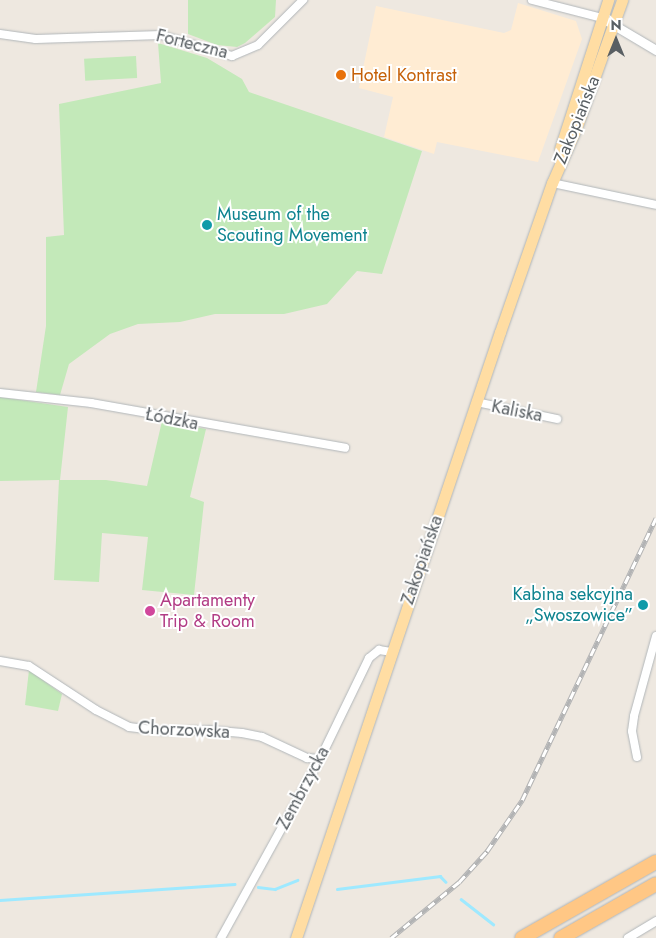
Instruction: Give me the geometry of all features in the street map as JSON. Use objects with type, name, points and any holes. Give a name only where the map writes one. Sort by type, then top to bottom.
[{"type":"highway","points":[[522,938],[656,862]]},
{"type":"highway","points":[[561,938],[656,884]]},
{"type":"main road","name":"Zakopiańska","points":[[552,183],[567,122],[608,0]]},
{"type":"main road","name":"Zakopiańska","points":[[296,938],[391,652],[552,183],[622,0]]},
{"type":"street","name":"Forteczna","points":[[0,34],[36,39],[161,35],[214,53],[232,56],[258,45],[304,0]]},
{"type":"street","points":[[532,0],[602,18],[656,50]]},
{"type":"street","points":[[552,183],[656,205]]},
{"type":"street","name":"Łódzka","points":[[0,393],[91,403],[345,448]]},
{"type":"street","name":"Kaliska","points":[[476,402],[557,419]]},
{"type":"street","points":[[637,757],[632,732],[634,716],[656,636]]},
{"type":"street","name":"Zembrzycka","points":[[221,938],[320,759],[369,658],[379,650],[391,652]]},
{"type":"street","name":"Chorzowska","points":[[0,661],[29,666],[96,710],[129,727],[163,732],[208,730],[242,733],[262,737],[307,758],[320,759]]},
{"type":"street","points":[[628,938],[656,921]]},
{"type":"shaded area","points":[[518,3],[576,21],[582,39],[538,162],[437,142],[434,154],[384,137],[393,97],[359,88],[376,6],[504,33],[511,30]]},
{"type":"green space","points":[[188,0],[276,0],[275,17],[245,43],[237,47],[217,45],[188,34]]},
{"type":"green space","points":[[158,43],[207,58],[242,79],[249,92],[422,151],[382,274],[357,271],[327,304],[284,314],[215,314],[180,322],[138,324],[110,334],[69,364],[60,395],[36,392],[46,326],[46,237],[64,235],[59,104],[161,83]]},
{"type":"green space","points":[[136,56],[137,78],[85,81],[84,59]]},
{"type":"green space","points":[[0,397],[68,407],[60,480],[106,480],[147,486],[162,421],[206,429],[190,497],[204,502],[194,595],[142,590],[148,537],[102,533],[99,582],[54,580],[59,480],[0,481]]},
{"type":"green space","points":[[29,670],[62,694],[58,711],[25,705]]},
{"type":"waterway","points":[[337,889],[440,876],[446,882]]},
{"type":"waterway","points":[[258,887],[275,889],[297,880]]},
{"type":"waterway","points":[[0,900],[234,884]]},
{"type":"waterway","points":[[461,899],[493,924]]},
{"type":"railway","points":[[391,938],[459,882],[487,851],[522,800],[656,518]]},
{"type":"place","name":"Hotel Kontrast","points":[[341,75]]},
{"type":"place","name":"Museum of the Scouting Movement","points":[[207,225]]},
{"type":"place","name":"Kabina sekcyjna „Swoszowice”","points":[[643,605]]},
{"type":"place","name":"Apartamenty Trip & Room","points":[[150,611]]}]
